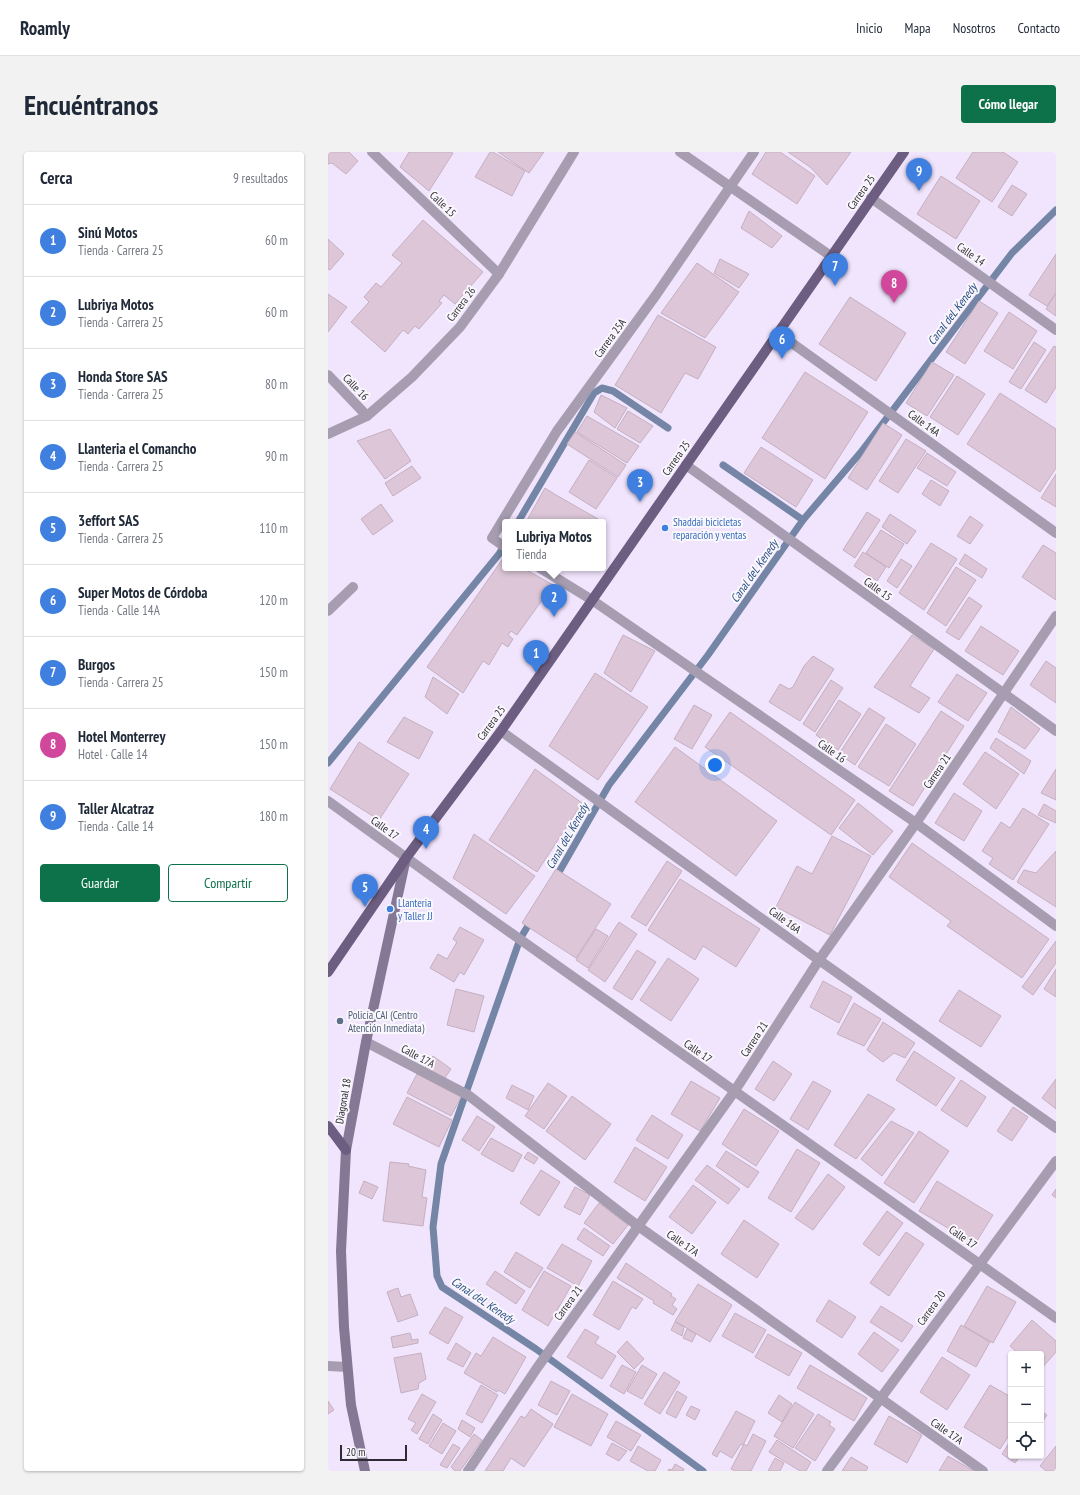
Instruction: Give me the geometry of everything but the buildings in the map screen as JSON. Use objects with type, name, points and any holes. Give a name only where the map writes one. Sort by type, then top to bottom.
[{"type":"main road","name":"Carrera 25","points":[[328,972],[406,858],[501,731],[904,152]]},
{"type":"main road","name":"Diagonal 18","points":[[365,1471],[351,1405],[344,1327],[341,1251],[346,1150],[366,1042],[406,858]]},
{"type":"main road","points":[[328,1126],[346,1150]]},
{"type":"street","name":"Calle 15","points":[[372,152],[499,274]]},
{"type":"street","name":"Carrera 26","points":[[328,434],[367,416],[412,378],[460,327],[499,274],[574,152]]},
{"type":"street","points":[[680,152],[831,256]]},
{"type":"street","name":"Carrera 25A","points":[[504,519],[557,431],[656,295],[754,152]]},
{"type":"street","name":"Calle 14","points":[[871,198],[1056,330]]},
{"type":"street","name":"Calle 14A","points":[[778,333],[1056,533]]},
{"type":"street","name":"Calle 16","points":[[328,375],[367,416]]},
{"type":"street","name":"Calle 15","points":[[686,465],[1056,731]]},
{"type":"street","name":"Carrera 25A","points":[[502,522],[492,538],[502,545]]},
{"type":"street","name":"Calle 16","points":[[545,571],[592,600],[916,823],[1056,926]]},
{"type":"street","points":[[328,611],[353,587]]},
{"type":"street","name":"Carrera 21","points":[[468,1471],[537,1368],[734,1092],[820,960],[916,823],[1056,616]]},
{"type":"street","name":"Calle 16A","points":[[501,731],[1056,1128]]},
{"type":"street","name":"Calle 17","points":[[328,801],[734,1092],[1056,1318]]},
{"type":"street","name":"Calle 17A","points":[[366,1042],[440,1082],[468,1095],[487,1108],[638,1226],[984,1471]]},
{"type":"street","name":"Carrera 20","points":[[827,1471],[979,1263],[1056,1161]]},
{"type":"street","points":[[328,1366],[348,1367]]},
{"type":"waterway","name":"Canal deL Kenedy","points":[[555,879],[609,785],[708,655],[803,520],[861,452],[1012,253],[1056,210]]},
{"type":"waterway","points":[[520,519],[594,393],[602,388],[613,391],[668,428]]},
{"type":"waterway","points":[[723,465],[803,520]]},
{"type":"waterway","points":[[328,763],[502,549]]},
{"type":"waterway","name":"Canal deL Kenedy","points":[[532,919],[520,939],[441,1164],[433,1227],[437,1276],[442,1287],[536,1349],[703,1471]]},
{"type":"place","name":"Taller Alcatraz","points":[[919,191]]},
{"type":"place","name":"Burgos","points":[[835,286]]},
{"type":"place","name":"Hotel Monterrey","points":[[894,303]]},
{"type":"place","name":"Super Motos de Córdoba","points":[[782,359]]},
{"type":"place","name":"Honda Store SAS","points":[[640,502]]},
{"type":"place","name":"Shaddai bicicletas reparación y ventas","points":[[665,528]]},
{"type":"place","name":"Lubriya Motos","points":[[554,617]]},
{"type":"place","name":"Sinú Motos","points":[[536,673]]},
{"type":"place","name":"Llanteria el Comancho","points":[[426,849]]},
{"type":"place","name":"3effort SAS","points":[[365,907]]},
{"type":"place","name":"Llanteria y Taller JJ","points":[[390,909]]},
{"type":"place","name":"Policía CAI (Centro Atención Inmediata)","points":[[340,1021]]}]
